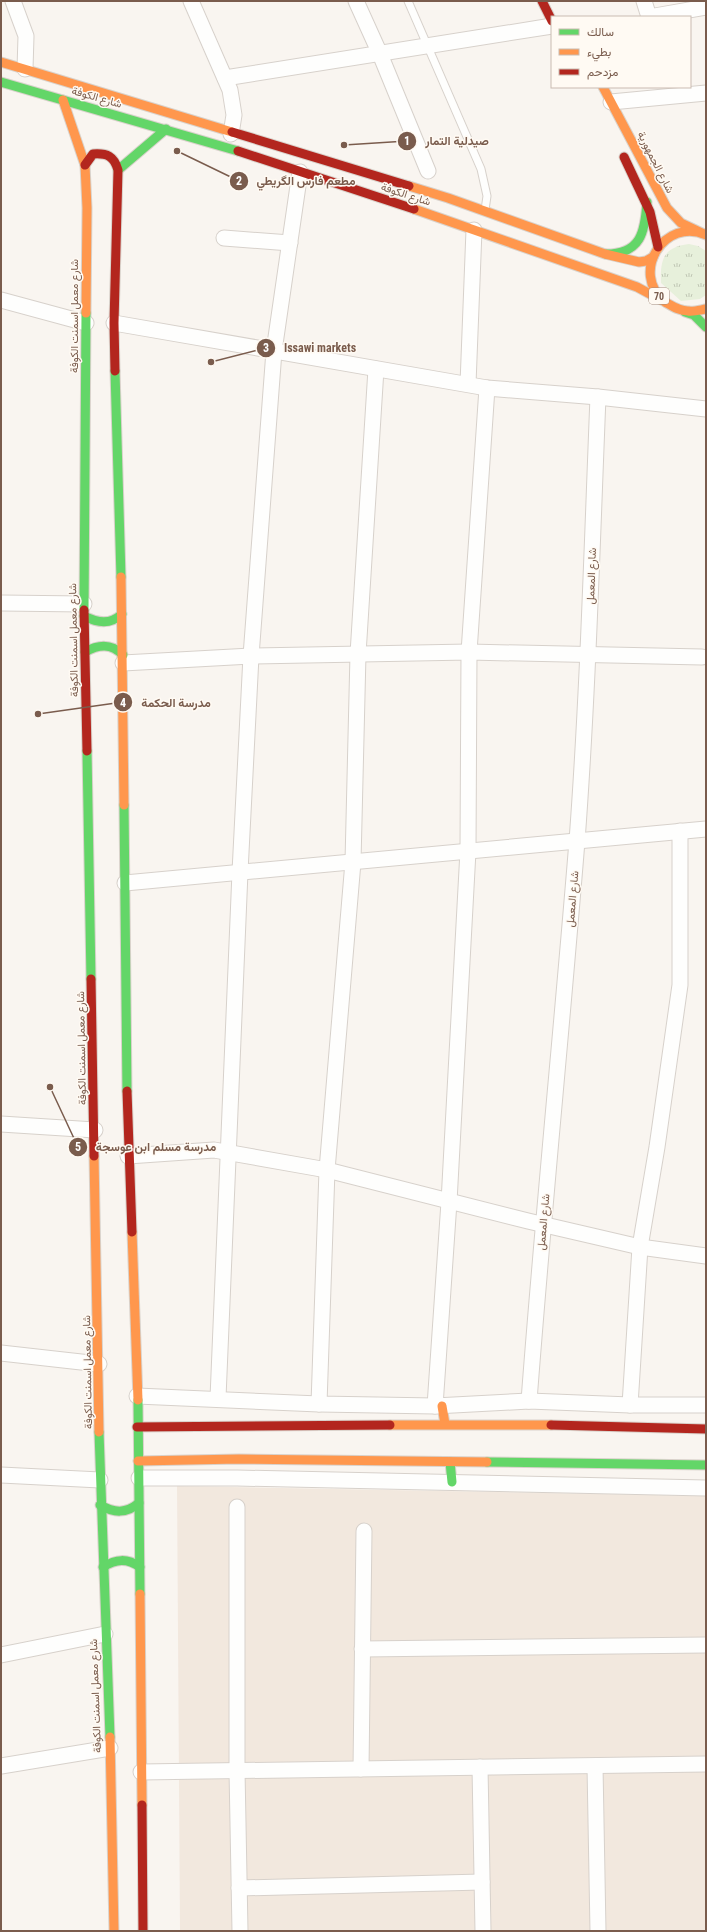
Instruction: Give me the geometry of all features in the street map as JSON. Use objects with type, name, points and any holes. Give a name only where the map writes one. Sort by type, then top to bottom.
[{"type":"main road","points":[[542,1],[551,19]]},
{"type":"main road","name":"شارع الكوفة","points":[[1,62],[25,68],[231,134],[448,198],[605,254],[640,262],[646,261],[653,256]]},
{"type":"main road","name":"شارع الكوفة","points":[[1,82],[166,129],[300,172],[637,286],[661,300]]},
{"type":"main road","name":"شارع الجمهورية","points":[[604,88],[667,208],[681,223],[704,234]]},
{"type":"main road","name":"شارع معمل اسمنت الكوفة","points":[[63,100],[85,165],[87,208],[84,610],[95,1130],[100,1505],[110,1748],[114,1931]]},
{"type":"main road","points":[[118,170],[166,129]]},
{"type":"main road","points":[[619,148],[647,202],[655,224],[658,247]]},
{"type":"main road","points":[[85,165],[94,154],[108,153],[112,155],[117,162],[118,170],[114,323],[123,659],[124,883],[128,1156],[138,1372],[137,1396],[143,1931]]},
{"type":"main road","points":[[605,254],[623,253],[632,248],[644,228],[647,202]]},
{"type":"main road","name":"70","points":[[685,312],[672,308],[661,300],[653,287],[650,272],[653,256],[658,247],[671,236],[686,232],[704,234]]},
{"type":"main road","points":[[685,312],[706,309]]},
{"type":"main road","points":[[685,312],[694,315],[706,327]]},
{"type":"main road","points":[[84,610],[98,623],[112,621],[122,614]]},
{"type":"main road","points":[[85,652],[93,647],[107,645],[114,647],[123,659]]},
{"type":"main road","points":[[439,1406],[445,1424]]},
{"type":"main road","points":[[138,1427],[178,1430],[445,1424],[523,1424],[706,1429]]},
{"type":"main road","points":[[138,1461],[180,1457],[706,1465]]},
{"type":"main road","points":[[450,1462],[452,1482]]},
{"type":"main road","points":[[100,1505],[107,1509],[121,1512],[128,1511],[139,1503]]},
{"type":"main road","points":[[103,1567],[118,1559],[132,1562],[140,1567]]},
{"type":"street","points":[[13,1],[26,36],[25,68]]},
{"type":"street","points":[[191,1],[225,78],[233,103],[234,115],[231,134]]},
{"type":"street","points":[[356,1],[380,54],[428,171]]},
{"type":"street","points":[[644,1],[649,16]]},
{"type":"street","points":[[654,16],[703,5]]},
{"type":"street","points":[[225,78],[551,26]]},
{"type":"street","points":[[611,102],[706,93]]},
{"type":"street","points":[[218,1398],[240,872],[251,656],[274,351],[300,172]]},
{"type":"street","points":[[468,384],[474,230]]},
{"type":"street","points":[[224,238],[290,243]]},
{"type":"street","points":[[1,300],[86,323]]},
{"type":"street","points":[[114,323],[487,388],[598,397],[706,409]]},
{"type":"street","points":[[319,1404],[327,1170],[353,862],[358,654],[376,369]]},
{"type":"street","points":[[439,1406],[468,851],[469,652],[487,388]]},
{"type":"street","name":"شارع المعمل","points":[[529,1401],[542,1225],[577,841],[589,654],[598,397]]},
{"type":"street","points":[[1,603],[84,610]]},
{"type":"street","points":[[123,659],[469,652],[702,657]]},
{"type":"street","points":[[124,883],[706,829]]},
{"type":"street","points":[[630,1405],[640,1247],[657,1147],[680,985],[680,831]]},
{"type":"street","points":[[1,1124],[95,1130]]},
{"type":"street","points":[[128,1156],[214,1150],[228,1152],[327,1170],[542,1225],[640,1247],[706,1256]]},
{"type":"street","points":[[1,1353],[99,1364]]},
{"type":"street","points":[[137,1396],[218,1398],[319,1404],[439,1406],[529,1401],[630,1405],[706,1404]]},
{"type":"street","points":[[1,1475],[100,1480]]},
{"type":"street","points":[[139,1478],[237,1478],[706,1488]]},
{"type":"street","points":[[237,1507],[237,1770],[240,1931]]},
{"type":"street","points":[[361,1769],[364,1531]]},
{"type":"street","points":[[1,1655],[105,1634]]},
{"type":"street","points":[[362,1648],[706,1645]]},
{"type":"street","points":[[1,1766],[110,1748]]},
{"type":"street","points":[[141,1772],[706,1764]]},
{"type":"street","points":[[595,1766],[598,1931]]},
{"type":"street","points":[[480,1767],[483,1931]]},
{"type":"street","points":[[239,1888],[482,1882]]},
{"type":"lane","points":[[408,1],[481,169],[486,196],[485,212]]},
{"type":"shaded area","points":[[177,1486],[706,1496],[706,1931],[180,1931]]},
{"type":"green space","points":[[689,244],[698,246],[706,251],[706,295],[700,299],[681,301],[661,283],[661,268],[668,252],[674,248]]},
{"type":"traffic: fast","points":[[1,82],[238,151]]},
{"type":"traffic: fast","points":[[118,170],[166,129]]},
{"type":"traffic: fast","points":[[606,254],[618,253],[627,250],[639,239],[645,223],[647,202]]},
{"type":"traffic: fast","points":[[685,312],[694,315],[706,327]]},
{"type":"traffic: fast","points":[[84,610],[86,313]]},
{"type":"traffic: fast","points":[[115,371],[121,577]]},
{"type":"traffic: fast","points":[[84,616],[104,622],[113,620],[122,614]]},
{"type":"traffic: fast","points":[[85,652],[95,647],[105,646],[114,648],[123,655]]},
{"type":"traffic: fast","points":[[87,751],[91,979]]},
{"type":"traffic: fast","points":[[124,805],[127,1091]]},
{"type":"traffic: fast","points":[[138,1400],[140,1594]]},
{"type":"traffic: fast","points":[[99,1432],[110,1737]]},
{"type":"traffic: fast","points":[[450,1462],[452,1482]]},
{"type":"traffic: fast","points":[[487,1462],[706,1465]]},
{"type":"traffic: fast","points":[[100,1505],[110,1510],[125,1511],[139,1503]]},
{"type":"traffic: fast","points":[[103,1567],[117,1561],[131,1562],[140,1567]]},
{"type":"traffic: slow","points":[[1,62],[232,132]]},
{"type":"traffic: slow","points":[[604,88],[667,208],[681,223],[702,233]]},
{"type":"traffic: slow","points":[[63,100],[85,165],[87,208],[86,313]]},
{"type":"traffic: slow","points":[[409,186],[448,198],[605,254],[639,262],[646,261],[653,257]]},
{"type":"traffic: slow","points":[[414,209],[637,287],[661,300]]},
{"type":"traffic: slow","points":[[706,235],[691,231],[677,233],[666,240],[657,250],[651,263],[650,277],[655,290],[665,302],[670,305],[685,311],[706,309]]},
{"type":"traffic: slow","points":[[121,577],[124,805]]},
{"type":"traffic: slow","points":[[94,1156],[99,1432]]},
{"type":"traffic: slow","points":[[132,1232],[138,1400]]},
{"type":"traffic: slow","points":[[442,1406],[445,1424]]},
{"type":"traffic: slow","points":[[390,1425],[551,1425]]},
{"type":"traffic: slow","points":[[138,1461],[239,1459],[487,1462]]},
{"type":"traffic: slow","points":[[140,1594],[142,1805]]},
{"type":"traffic: slow","points":[[110,1737],[114,1931]]},
{"type":"traffic: jam","points":[[542,1],[551,19]]},
{"type":"traffic: jam","points":[[232,132],[409,186]]},
{"type":"traffic: jam","points":[[238,151],[414,209]]},
{"type":"traffic: jam","points":[[85,165],[93,154],[102,154],[109,156],[114,161],[118,170],[114,323],[115,371]]},
{"type":"traffic: jam","points":[[624,157],[650,212],[658,247]]},
{"type":"traffic: jam","points":[[84,610],[87,751]]},
{"type":"traffic: jam","points":[[91,979],[94,1156]]},
{"type":"traffic: jam","points":[[127,1091],[132,1232]]},
{"type":"traffic: jam","points":[[137,1427],[390,1425]]},
{"type":"traffic: jam","points":[[551,1425],[706,1429]]},
{"type":"traffic: jam","points":[[142,1805],[143,1931]]},
{"type":"place","name":"صيدلية التمار","points":[[344,145]]},
{"type":"place","name":"مطعم فارس الگريطي","points":[[177,151]]},
{"type":"place","name":"Issawi markets","points":[[211,362]]},
{"type":"place","name":"مدرسة الحكمة","points":[[38,714]]},
{"type":"place","name":"مدرسة مسلم ابن عوسجة","points":[[50,1087]]}]
